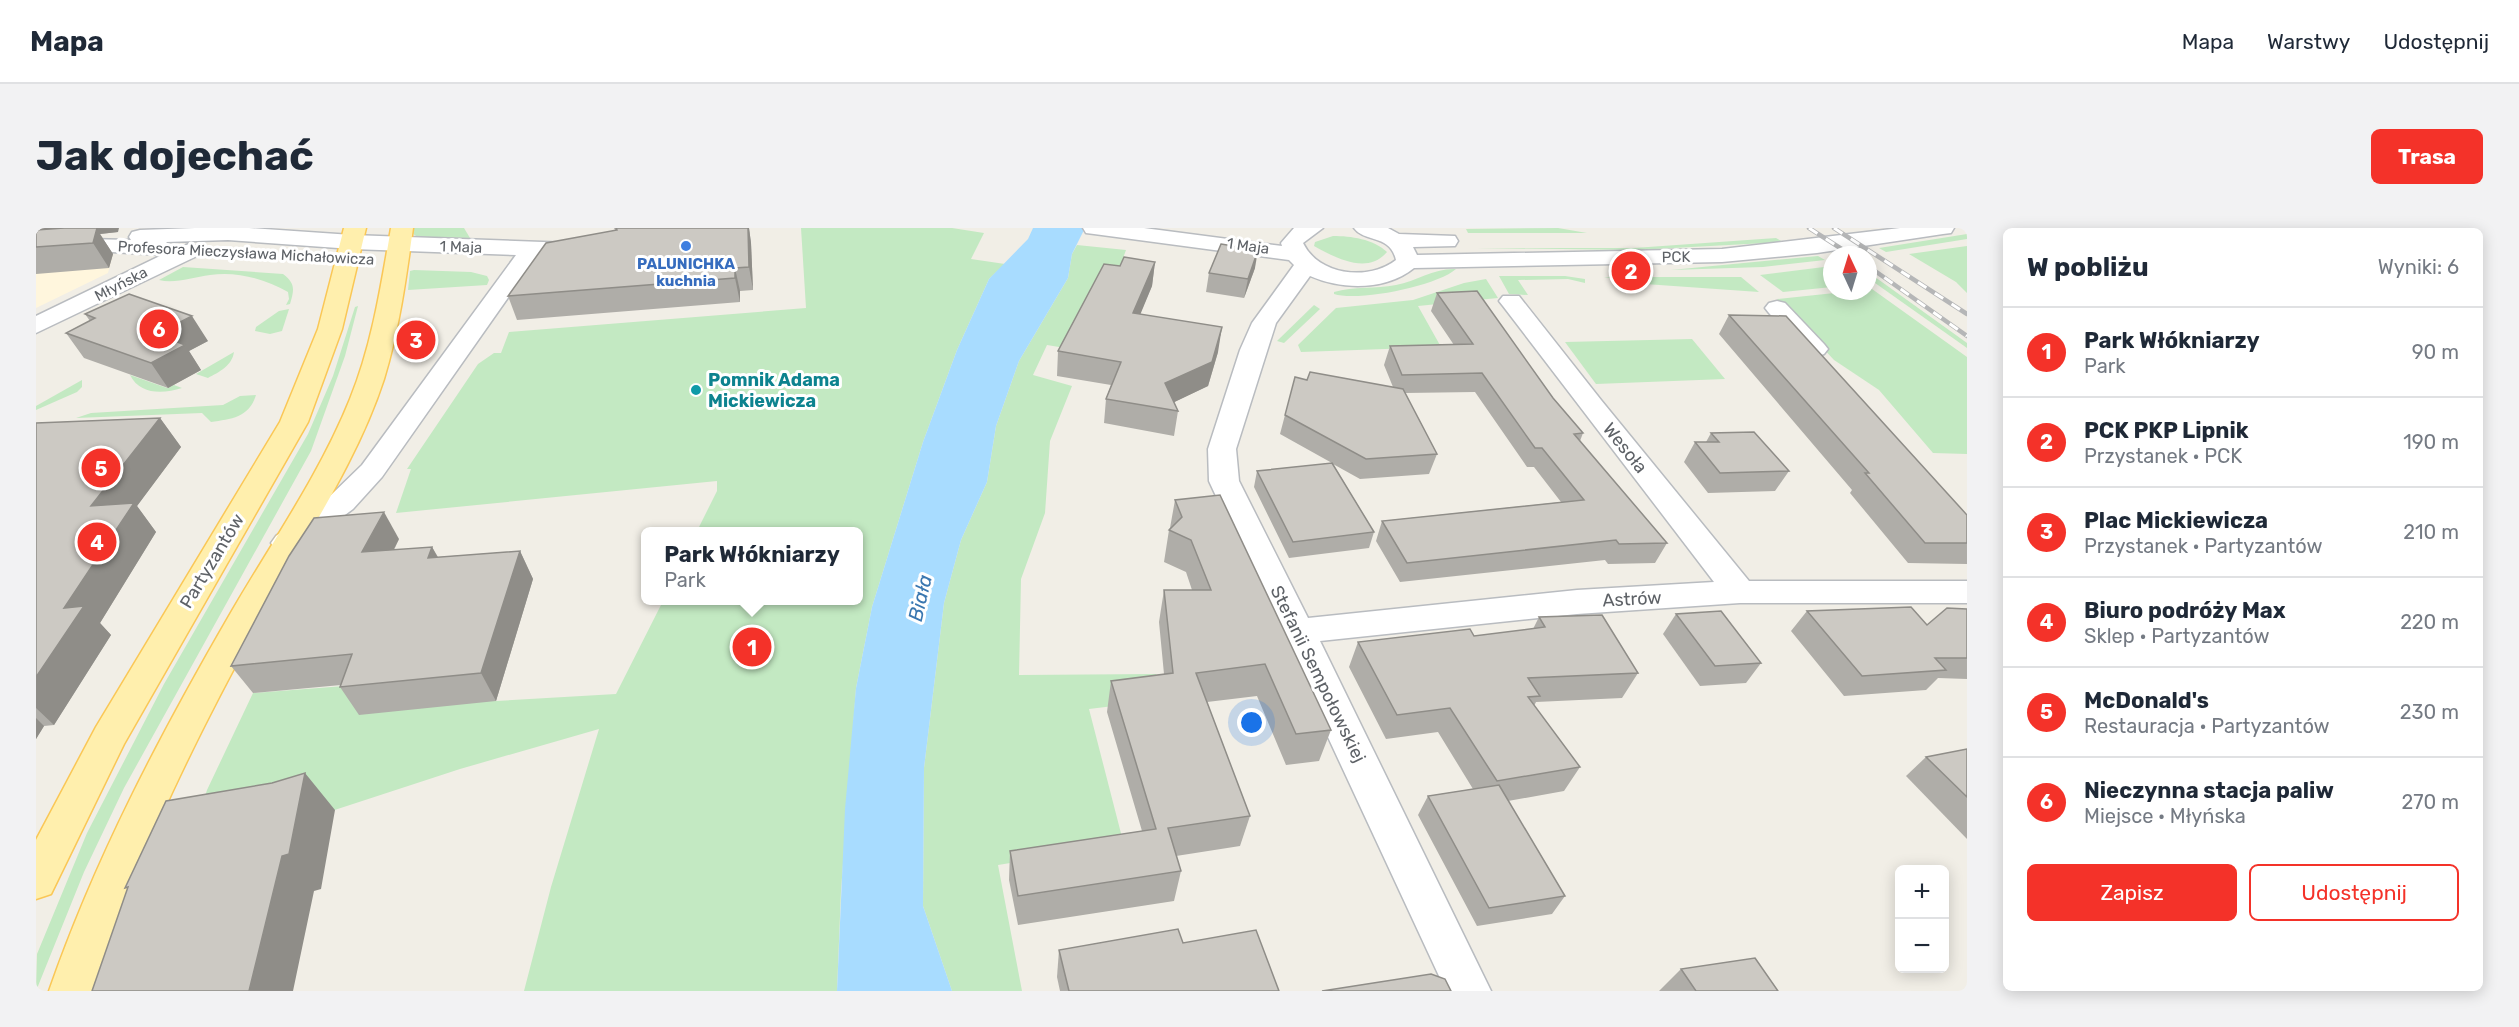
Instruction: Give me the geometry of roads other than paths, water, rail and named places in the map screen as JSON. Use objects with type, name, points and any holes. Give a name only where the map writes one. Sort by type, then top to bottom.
[{"type":"main road","name":"Partyzantów","points":[[36,881],[109,737],[294,422],[321,360],[352,243]]},
{"type":"main road","points":[[71,991],[118,868],[158,779],[204,690],[341,446],[363,400],[386,327],[399,244]]},
{"type":"street","points":[[287,543],[342,502],[372,471],[527,255],[480,228]]},
{"type":"street","name":"1 Maja","points":[[1094,228],[1300,260],[1340,278],[1364,280],[1384,277],[1400,271],[1408,262]]},
{"type":"street","name":"1 Maja","points":[[1273,228],[1308,229]]},
{"type":"street","points":[[1365,228],[1395,240],[1406,250],[1408,262]]},
{"type":"street","name":"PCK","points":[[1395,240],[1691,238],[1798,228]]},
{"type":"street","name":"PCK","points":[[1408,262],[1472,258],[1700,257],[1774,252],[1943,228]]},
{"type":"street","name":"Stefanii Sempołowskiej","points":[[1308,229],[1299,234],[1292,243],[1300,260],[1264,322],[1253,350],[1222,449],[1221,467],[1224,481],[1469,991]]},
{"type":"street","name":"Profesora Mieczysława Michałowicza","points":[[95,244],[140,237],[234,231],[352,243]]},
{"type":"street","name":"Młyńska","points":[[36,326],[141,272],[189,239],[234,231]]},
{"type":"street","name":"Profesora Mieczysława Michałowicza","points":[[140,237],[399,244]]},
{"type":"street","name":"Profesora Mieczysława Michałowicza","points":[[72,246],[189,239]]},
{"type":"street","name":"1 Maja","points":[[399,244],[458,265],[527,255],[561,255],[571,250],[605,244]]},
{"type":"street","name":"Stefanii Sempołowskiej","points":[[1253,350],[1275,326],[1340,278]]},
{"type":"street","name":"Wesoła","points":[[1511,301],[1591,406],[1740,592]]},
{"type":"street","points":[[1777,308],[1833,369]]},
{"type":"street","name":"Astrów","points":[[1298,631],[1577,602],[1740,592],[1967,592]]},
{"type":"water","name":"Biała","points":[[1033,228],[1085,228],[1072,254],[1068,278],[1019,361],[996,426],[987,482],[961,540],[944,603],[924,768],[923,906],[952,991],[837,991],[845,809],[856,688],[872,607],[923,442],[957,350],[989,279],[1028,239]]},
{"type":"railway","points":[[1809,228],[1837,246]]},
{"type":"railway","points":[[1834,228],[1967,314]]},
{"type":"railway","points":[[1877,272],[1967,336]]},
{"type":"place","name":"PALUNICHKA kuchnia","points":[[686,246]]},
{"type":"place","name":"PCK PKP Lipnik","points":[[1631,271]]},
{"type":"place","name":"Nieczynna stacja paliw","points":[[159,329]]},
{"type":"place","name":"Plac Mickiewicza","points":[[416,340]]},
{"type":"place","name":"Pomnik Adama Mickiewicza","points":[[696,390]]},
{"type":"place","name":"McDonald's","points":[[101,468]]},
{"type":"place","name":"Biuro podróży Max","points":[[97,542]]},
{"type":"place","name":"Park Włókniarzy","points":[[752,647]]}]
